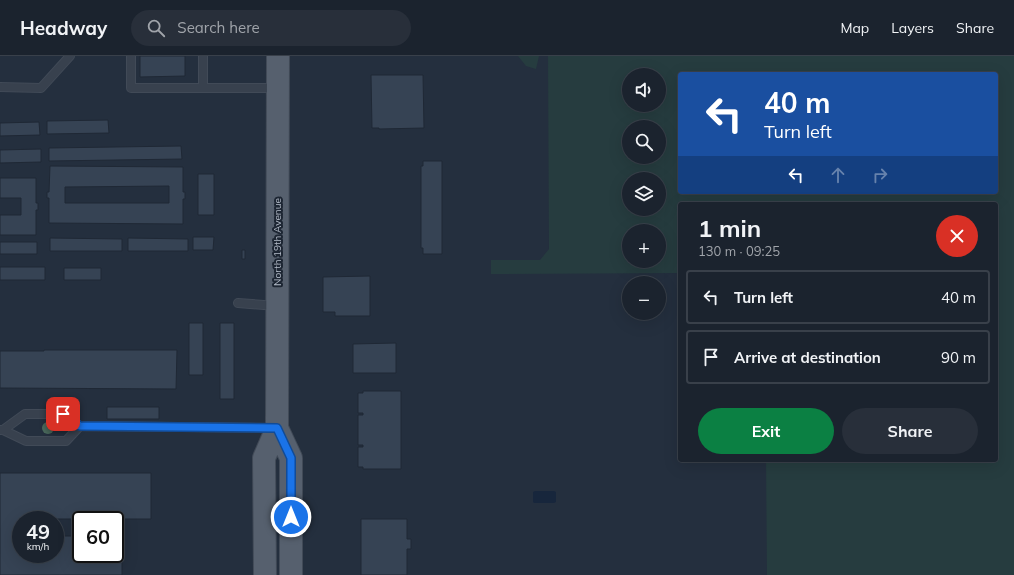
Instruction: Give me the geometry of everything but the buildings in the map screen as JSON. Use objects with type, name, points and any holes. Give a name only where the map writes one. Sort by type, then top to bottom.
[{"type":"main road","name":"North 19th Avenue","points":[[265,575],[264,458],[277,428],[278,56]]},
{"type":"main road","name":"North 19th Avenue","points":[[277,428],[291,458],[291,575]]},
{"type":"lane","points":[[0,87],[41,88],[70,56]]},
{"type":"lane","points":[[131,56],[131,88],[278,88]]},
{"type":"lane","points":[[203,56],[203,88]]},
{"type":"lane","points":[[238,303],[277,306]]},
{"type":"lane","points":[[1,430],[25,414],[63,414],[80,426],[277,428]]},
{"type":"lane","points":[[1,430],[26,441],[66,441],[80,426]]},
{"type":"green space","points":[[518,56],[539,56],[536,69],[526,66]]},
{"type":"green space","points":[[548,56],[1014,56],[1014,575],[767,575],[766,462],[998,462],[998,202],[678,202],[678,273],[491,274],[491,260],[540,260],[549,249]]},
{"type":"water","points":[[533,492],[556,492],[556,502],[534,503]]},
{"type":"route","points":[[63,414],[80,426],[277,428],[291,458],[291,517]]}]
